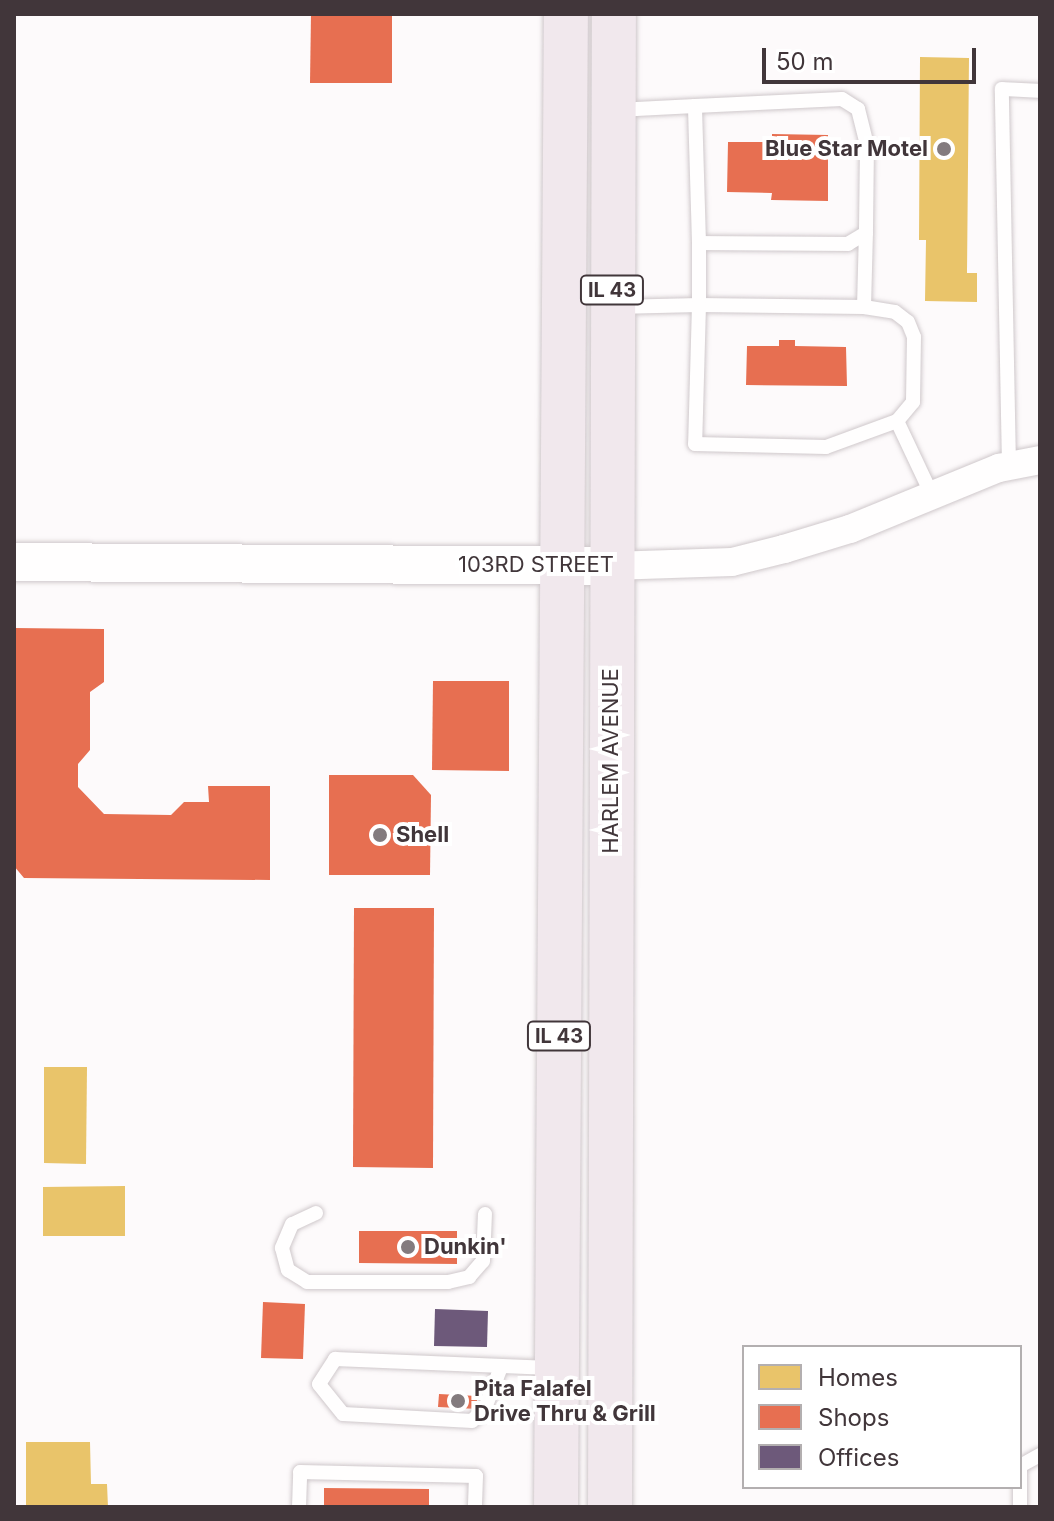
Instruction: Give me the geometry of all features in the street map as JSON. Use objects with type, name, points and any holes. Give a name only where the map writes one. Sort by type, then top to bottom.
[{"type":"main road","name":"IL 43","points":[[556,1507],[566,14]]},
{"type":"main road","name":"HARLEM AVENUE","points":[[610,1507],[614,14]]},
{"type":"street","name":"103RD STREET","points":[[14,562],[562,566],[732,562],[850,529],[1009,466],[1040,460]]},
{"type":"lane","points":[[1009,466],[1002,89],[1040,91]]},
{"type":"lane","points":[[613,111],[842,99],[858,109],[867,146],[864,307]]},
{"type":"lane","points":[[612,307],[699,305],[864,307],[895,312],[914,337],[913,402],[897,421],[826,447],[695,444],[699,305],[699,243],[695,106]]},
{"type":"lane","points":[[699,243],[848,244],[866,233]]},
{"type":"lane","points":[[897,421],[932,495]]},
{"type":"lane","points":[[316,1213],[292,1224],[282,1248],[288,1270],[307,1282],[448,1282],[469,1277],[483,1261],[485,1214]]},
{"type":"lane","points":[[501,1367],[485,1408],[472,1421],[343,1414],[319,1384],[335,1359],[557,1367]]},
{"type":"lane","points":[[1022,1466],[1040,1455]]},
{"type":"lane","points":[[299,1507],[300,1472],[476,1476],[475,1507]]},
{"type":"building: Homes","name":"Blue Star Motel","points":[[920,57],[969,58],[967,273],[977,273],[977,302],[925,301],[926,240],[919,240]]},
{"type":"building: Homes","points":[[44,1067],[87,1067],[86,1164],[44,1163]]},
{"type":"building: Homes","points":[[125,1186],[125,1236],[43,1236],[43,1187]]},
{"type":"building: Homes","points":[[26,1442],[90,1442],[91,1484],[107,1484],[108,1507],[26,1506]]},
{"type":"building: Shops","points":[[311,14],[392,14],[392,83],[310,83]]},
{"type":"building: Shops","points":[[772,134],[828,135],[828,201],[771,200],[772,193],[727,192],[728,142],[772,142]]},
{"type":"building: Shops","points":[[779,340],[795,340],[795,346],[846,347],[847,386],[746,385],[747,346],[779,346]]},
{"type":"building: Shops","points":[[14,628],[104,629],[104,682],[90,692],[90,750],[78,764],[78,787],[104,814],[171,815],[184,802],[209,802],[208,786],[270,786],[270,880],[24,878],[14,866]]},
{"type":"building: Shops","name":"Shell","points":[[433,681],[509,681],[509,771],[432,770]]},
{"type":"building: Shops","name":"Shell","points":[[329,775],[413,775],[431,795],[430,875],[329,875]]},
{"type":"building: Shops","points":[[354,908],[434,908],[433,1168],[353,1167]]},
{"type":"building: Shops","name":"Dunkin'","points":[[359,1231],[457,1231],[457,1264],[359,1263]]},
{"type":"building: Shops","points":[[263,1302],[305,1304],[303,1359],[261,1358]]},
{"type":"building: Shops","name":"Pita Falafel Drive Thru & Grill","points":[[439,1394],[477,1396],[477,1409],[438,1407]]},
{"type":"building: Shops","points":[[324,1488],[429,1489],[429,1507],[324,1507]]},
{"type":"building: Offices","points":[[435,1309],[488,1311],[487,1347],[434,1346]]},
{"type":"place","name":"Blue Star Motel","points":[[944,149]]},
{"type":"place","name":"Shell","points":[[380,835]]},
{"type":"place","name":"Dunkin'","points":[[408,1247]]},
{"type":"place","name":"Pita Falafel Drive Thru & Grill","points":[[458,1401]]}]
